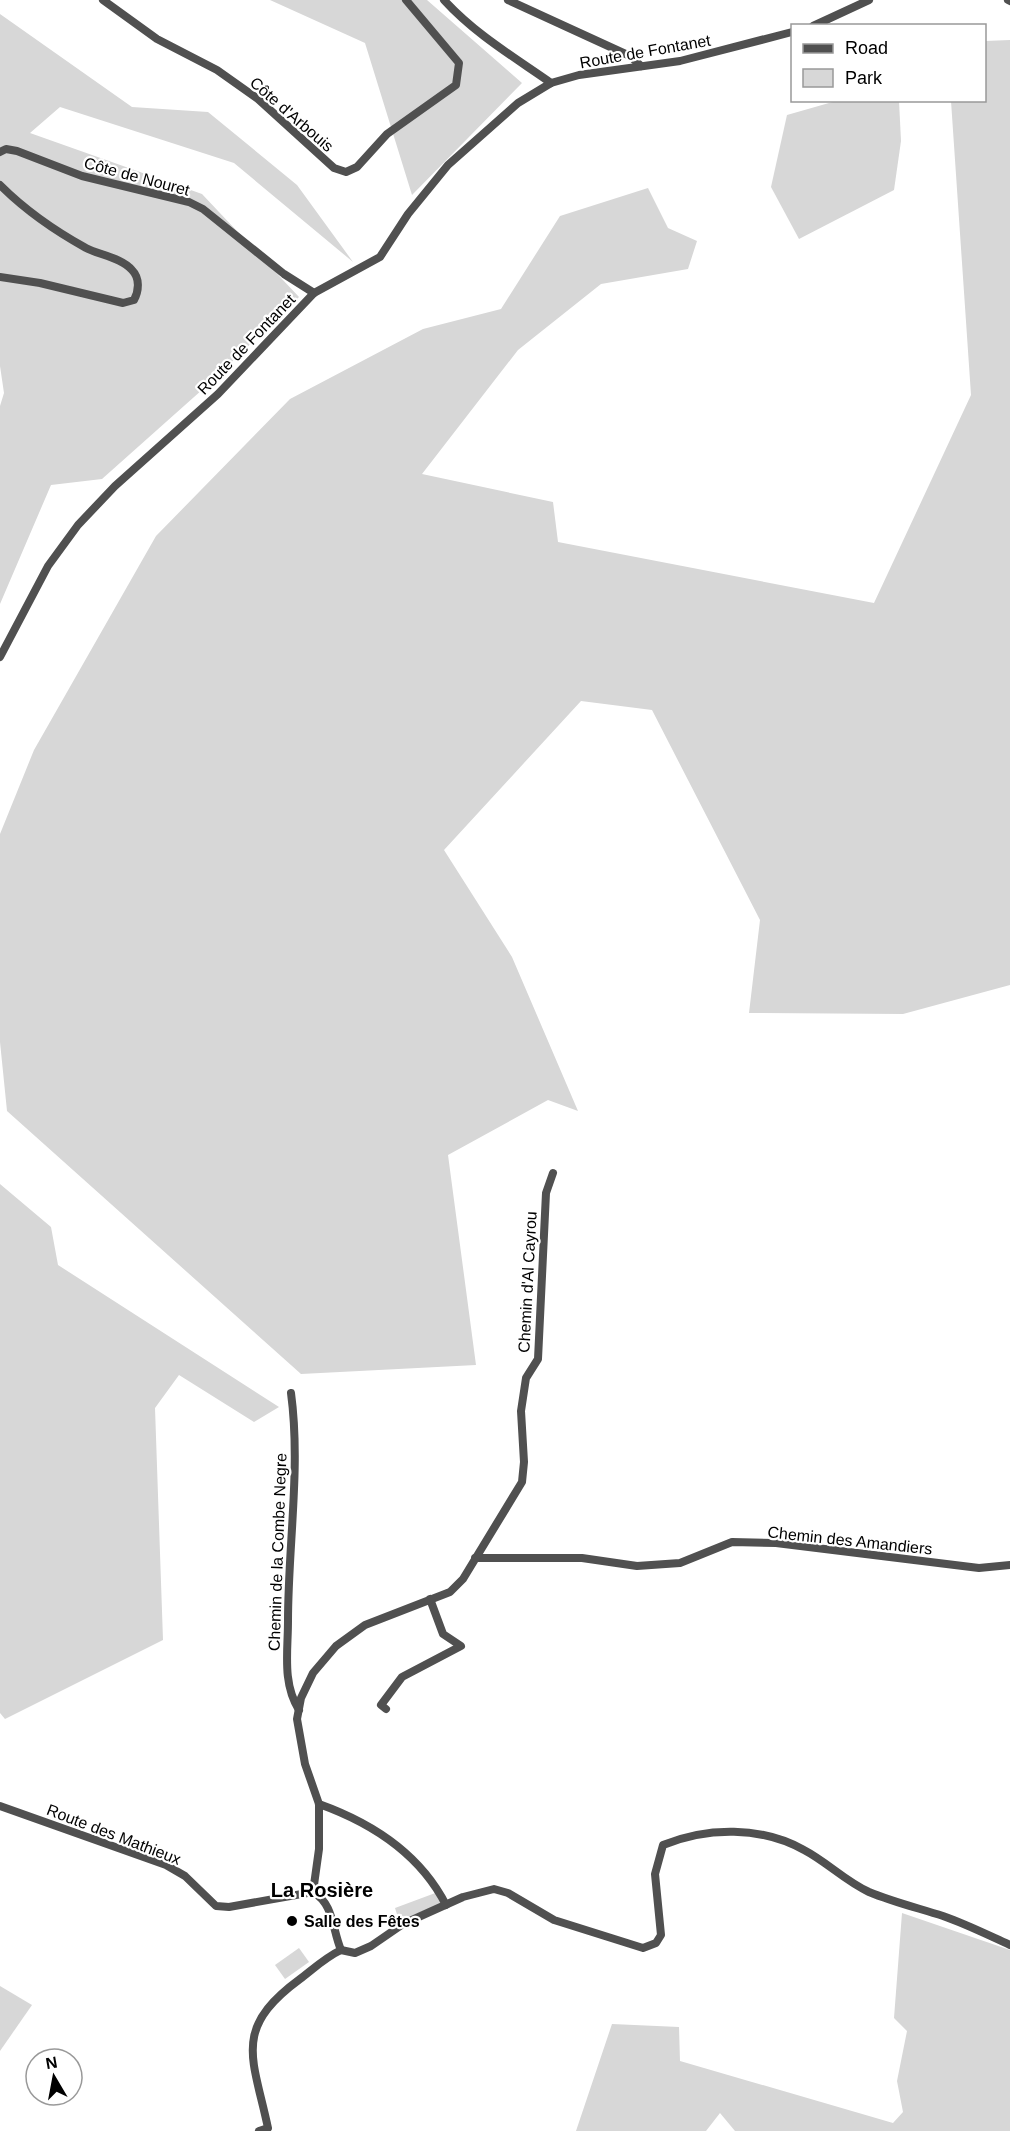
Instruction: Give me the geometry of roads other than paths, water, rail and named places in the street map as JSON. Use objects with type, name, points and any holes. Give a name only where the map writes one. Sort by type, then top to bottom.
[{"type":"street","name":"Côte d'Arbouis","points":[[103,0],[157,39],[217,70],[258,99],[334,168],[346,172],[357,167],[395,128],[456,85],[459,63],[406,0]]},
{"type":"street","points":[[444,0],[461,18],[490,42],[551,83]]},
{"type":"street","points":[[508,0],[630,56],[640,66]]},
{"type":"street","points":[[817,24],[869,0]]},
{"type":"street","name":"Route de Fontanet","points":[[0,657],[48,566],[78,525],[115,486],[218,394],[315,293],[380,257],[408,214],[448,165],[518,103],[551,83],[605,70],[680,61],[791,32]]},
{"type":"street","name":"Côte de Nouret","points":[[0,152],[6,149],[17,151],[71,173],[189,202],[203,209],[284,274],[315,293]]},
{"type":"street","points":[[0,185],[11,196],[87,248],[133,270],[138,292],[134,300],[123,303],[40,283],[0,277]]},
{"type":"street","name":"Chemin d'Al Cayrou","points":[[475,1558],[522,1482],[524,1462],[521,1411],[526,1378],[538,1359],[546,1193],[553,1173]]},
{"type":"street","name":"Chemin de la Combe Negre","points":[[291,1393],[295,1422],[288,1580],[288,1684],[299,1710]]},
{"type":"street","name":"Chemin des Amandiers","points":[[475,1558],[582,1558],[637,1566],[680,1563],[732,1542],[787,1543],[979,1568],[1010,1565]]},
{"type":"street","points":[[341,1950],[329,1910],[323,1898],[313,1892],[319,1849],[319,1804],[305,1764],[297,1719],[299,1710],[313,1673],[336,1646],[365,1625],[450,1592],[463,1579],[475,1558]]},
{"type":"street","points":[[386,1710],[381,1705],[402,1677],[461,1646],[443,1634],[430,1599]]},
{"type":"street","points":[[319,1804],[376,1830],[404,1850],[425,1873],[446,1905]]},
{"type":"street","name":"Route des Mathieux","points":[[0,1806],[166,1865],[185,1876],[216,1906],[229,1907],[313,1892]]},
{"type":"street","points":[[259,2131],[268,2128],[252,2063],[254,2030],[266,2007],[341,1950],[355,1953],[371,1946],[403,1924],[446,1905],[483,1891],[501,1890],[554,1920],[644,1948],[656,1943],[661,1935],[655,1874],[663,1845],[684,1837],[724,1830],[782,1839],[806,1850],[854,1885],[885,1899],[944,1916],[1010,1945]]},
{"type":"place","name":"Salle des Fêtes","points":[[292,1921]]},
{"type":"district","name":"La Rosière","points":[[322,1890]]}]
